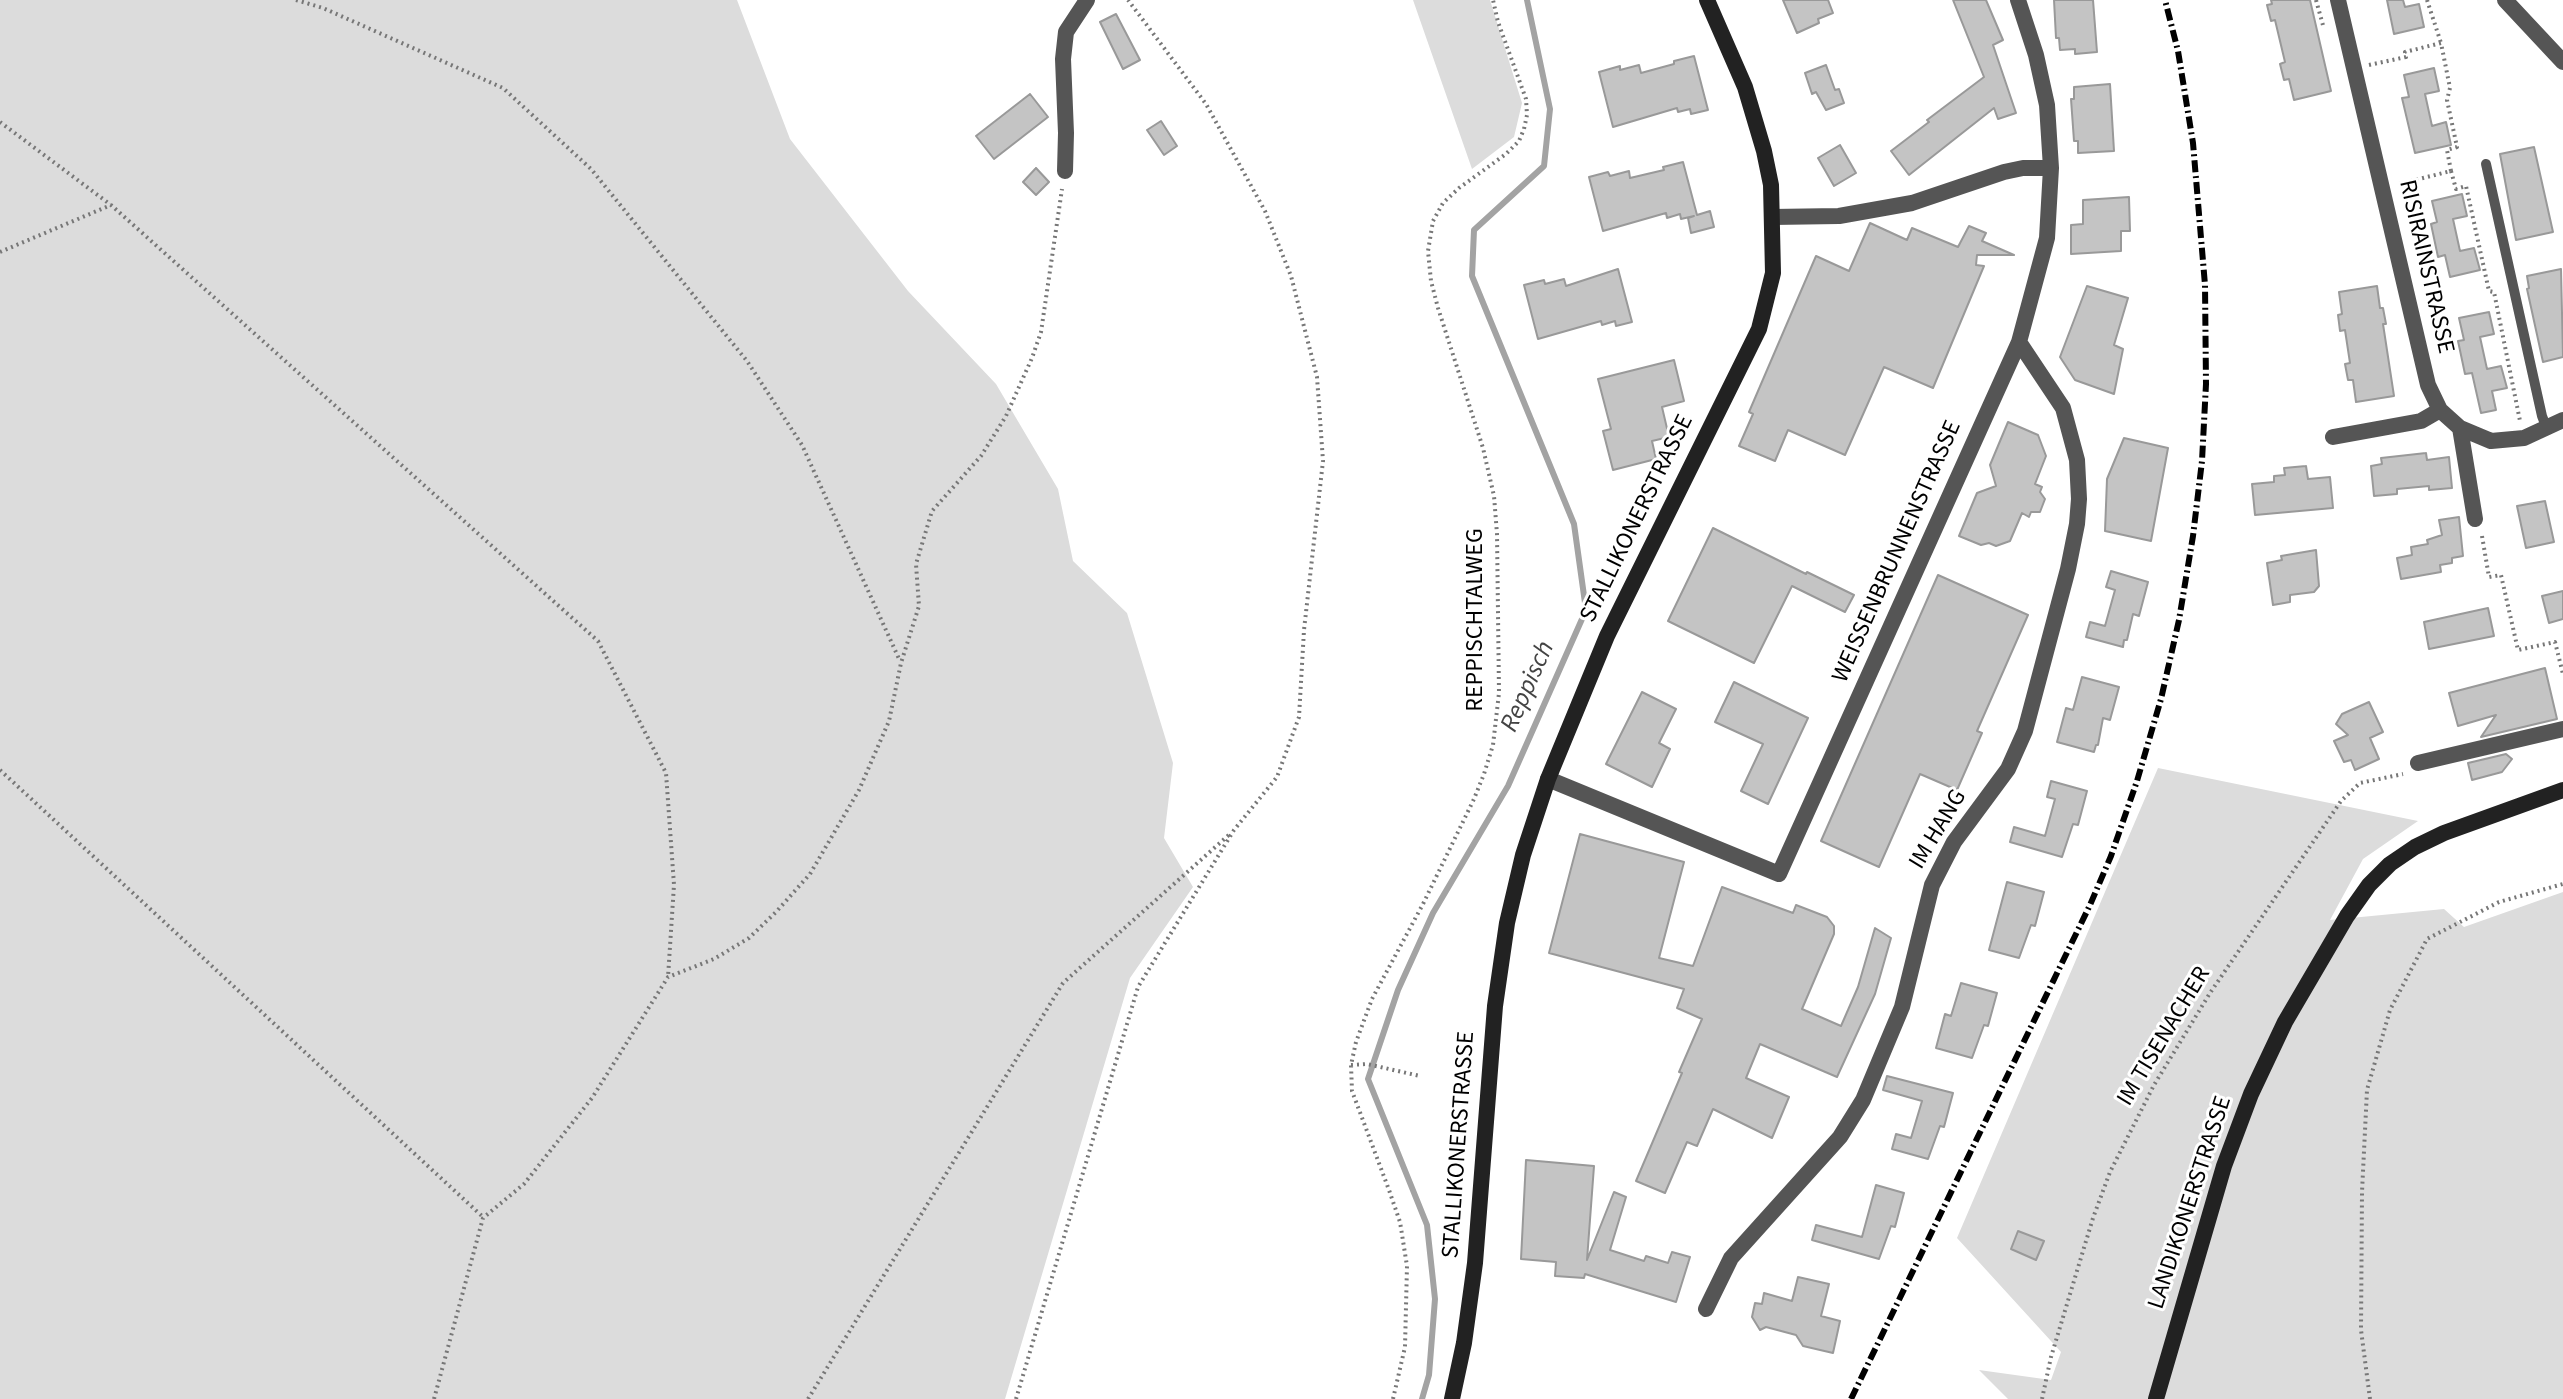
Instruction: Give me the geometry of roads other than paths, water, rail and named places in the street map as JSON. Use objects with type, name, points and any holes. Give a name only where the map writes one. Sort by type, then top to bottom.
[{"type":"street","points":[[1065,171],[1063,59],[1066,32],[1087,0]]},
{"type":"street","name":"STALLIKONERSTRASSE","points":[[1452,1399],[1464,1343],[1475,1263],[1495,1006],[1507,923],[1523,855],[1548,779],[1607,636],[1759,329],[1773,273],[1771,185],[1755,116],[1707,0]]},
{"type":"street","name":"WEISSENBRUNNENSTRASSE","points":[[1548,779],[1779,874],[2019,342],[2047,238],[2051,168],[2047,105],[2036,55],[2018,0]]},
{"type":"street","name":"RISIRAINSTRASSE","points":[[2338,0],[2428,385],[2440,410],[2460,428],[2491,441],[2524,438],[2563,420]]},
{"type":"street","points":[[2505,0],[2563,62]]},
{"type":"street","points":[[1772,217],[1839,216],[1912,203],[2004,172],[2051,168]]},
{"type":"street","name":"IM HANG","points":[[1706,1309],[1731,1258],[1840,1137],[1863,1100],[1902,1007],[1932,885],[1954,842],[2008,769],[2025,731],[2068,569],[2079,499],[2077,460],[2063,408],[2019,342]]},
{"type":"street","points":[[2333,437],[2421,421],[2440,410]]},
{"type":"street","points":[[2460,428],[2478,523]]},
{"type":"street","points":[[2418,763],[2563,729]]},
{"type":"street","name":"LANDIKONERSTRASSE","points":[[2156,1399],[2224,1166],[2251,1094],[2285,1022],[2347,916],[2369,885],[2390,864],[2415,847],[2444,833],[2563,790]]},
{"type":"lane","points":[[2486,164],[2547,429]]},
{"type":"waterway","name":"Reppisch","points":[[1422,1399],[1429,1375],[1435,1299],[1427,1225],[1368,1079],[1398,990],[1433,913],[1508,786],[1586,610],[1574,524],[1472,276],[1474,230],[1544,166],[1550,109],[1527,0]]},
{"type":"railway","points":[[1851,1399],[2111,856],[2161,699],[2179,620],[2202,461],[2206,384],[2205,285],[2193,143],[2178,51],[2165,0]]}]
